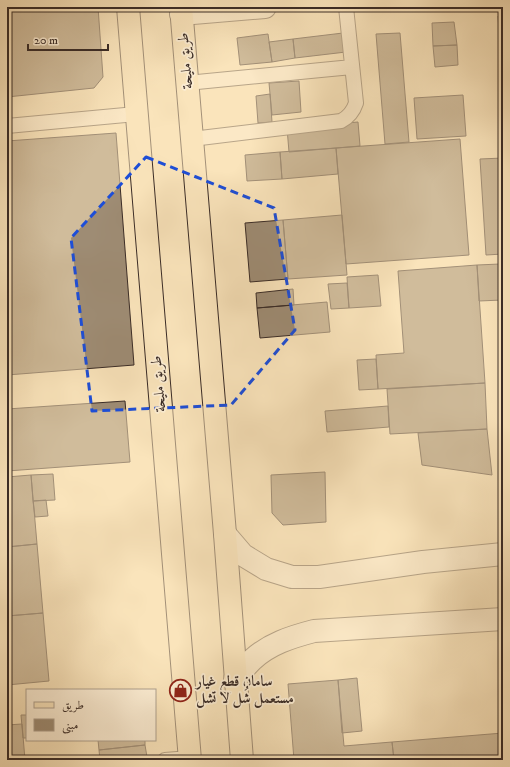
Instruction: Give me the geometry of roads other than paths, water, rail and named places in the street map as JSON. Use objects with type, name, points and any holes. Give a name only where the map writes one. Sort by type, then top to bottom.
[{"type":"main road","name":"طريق مليحة","points":[[128,7],[190,759]]},
{"type":"main road","name":"طريق مليحة","points":[[181,11],[225,534],[242,760]]},
{"type":"street","points":[[181,11],[265,7]]},
{"type":"street","points":[[225,534],[243,555],[266,569],[292,577],[319,577],[423,562],[503,554]]},
{"type":"street","points":[[235,679],[252,660],[270,647],[291,637],[314,631],[503,619]]},
{"type":"lane","points":[[192,139],[341,121],[347,118],[353,111],[356,103],[346,7]]},
{"type":"lane","points":[[187,83],[352,67]]},
{"type":"lane","points":[[7,126],[136,114]]},
{"type":"lane","points":[[165,760],[190,759]]},
{"type":"place","name":"سامان قطع غيار مستعمل شُل لا تشل","points":[[180,690]]}]
